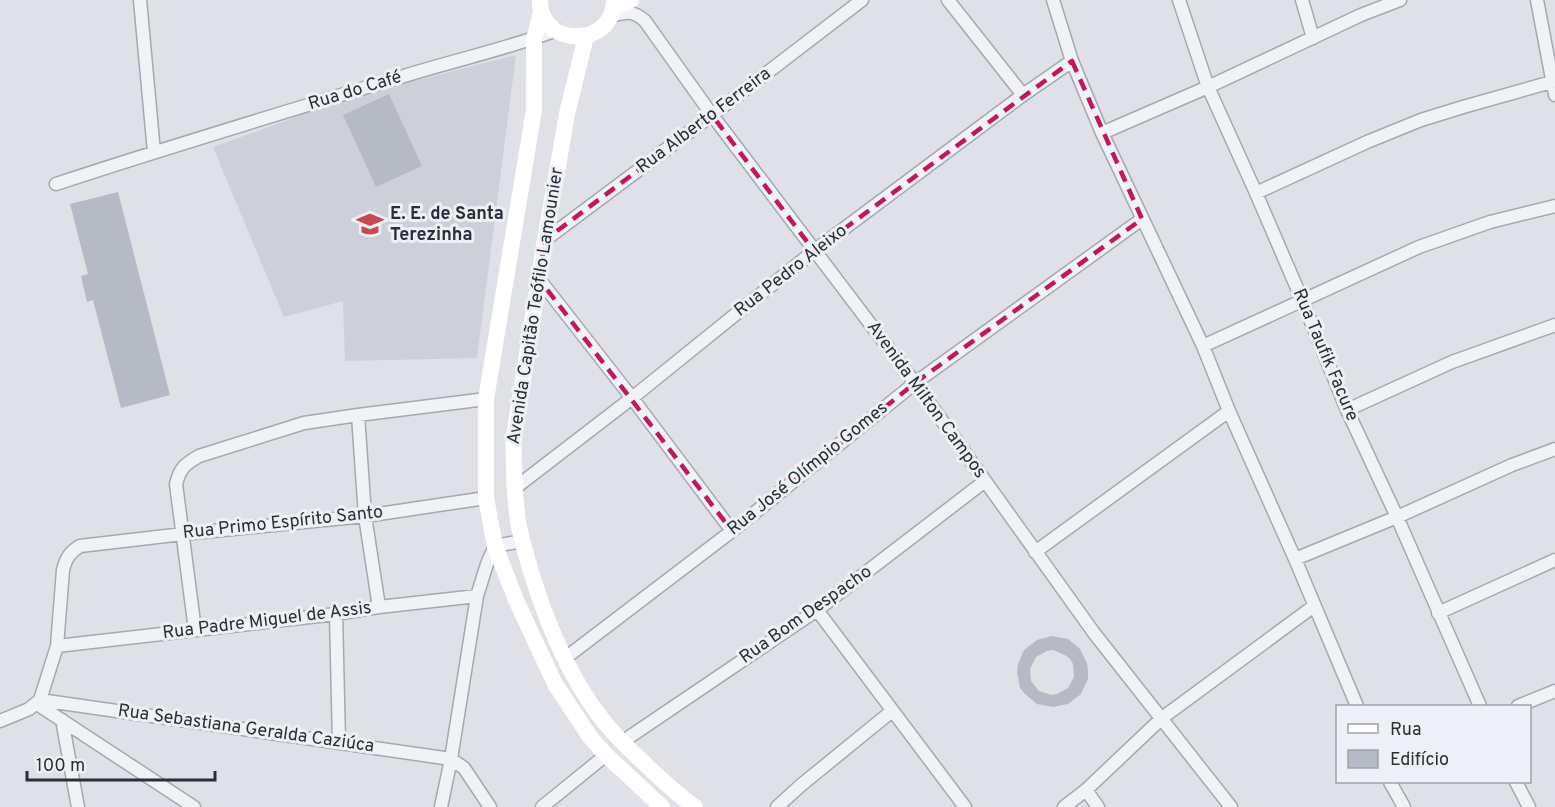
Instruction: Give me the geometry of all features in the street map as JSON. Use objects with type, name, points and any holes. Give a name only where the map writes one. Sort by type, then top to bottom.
[{"type":"main road","points":[[541,6],[549,23],[556,30],[566,36],[576,37],[586,36],[601,29],[613,8],[631,0]]},
{"type":"main road","name":"Avenida Capitão Teófilo Lamounier","points":[[541,6],[534,39],[534,110],[486,399],[486,498],[495,546],[516,600],[555,684],[590,737],[662,807]]},
{"type":"main road","name":"Avenida Capitão Teófilo Lamounier","points":[[586,36],[567,114],[544,240],[514,436],[513,463],[517,515],[522,542],[543,610],[564,659],[586,697],[621,742],[677,795],[695,807]]},
{"type":"street","points":[[140,0],[154,152]]},
{"type":"street","name":"Rua Alberto Ferreira","points":[[544,240],[862,0]]},
{"type":"street","points":[[948,0],[1023,95]]},
{"type":"street","points":[[1053,0],[1072,61],[1102,133],[1203,346],[1228,411],[1295,559],[1357,705]]},
{"type":"street","name":"Rua Taufik Facure","points":[[1179,0],[1208,87],[1303,302],[1347,410],[1480,705]]},
{"type":"street","points":[[1302,0],[1313,38]]},
{"type":"street","points":[[1102,133],[1208,87],[1361,15],[1400,0]]},
{"type":"street","points":[[1537,0],[1555,95]]},
{"type":"street","name":"Avenida Milton Campos","points":[[613,8],[623,13],[632,13],[645,21],[712,115],[915,383],[1094,633],[1231,807]]},
{"type":"street","name":"Rua do Café","points":[[56,184],[154,152],[534,39],[556,30]]},
{"type":"street","name":"Rua Pedro Aleixo","points":[[515,488],[632,398],[814,251],[1072,61]]},
{"type":"street","points":[[1256,193],[1421,120],[1554,82]]},
{"type":"street","points":[[1203,346],[1419,247],[1490,222],[1555,206]]},
{"type":"street","name":"Rua José Olímpio Gomes","points":[[564,659],[732,531],[915,383],[1142,219]]},
{"type":"street","points":[[538,279],[632,398],[732,531]]},
{"type":"street","points":[[1347,410],[1452,362],[1555,325]]},
{"type":"street","points":[[195,630],[176,484],[184,466],[199,456],[304,423],[486,399]]},
{"type":"street","points":[[1035,552],[1228,411]]},
{"type":"street","points":[[358,415],[365,516],[379,607]]},
{"type":"street","points":[[1295,559],[1397,517],[1512,465],[1555,449]]},
{"type":"street","name":"Rua Bom Despacho","points":[[621,742],[817,610],[986,481]]},
{"type":"street","name":"Rua Primo Espírito Santo","points":[[57,646],[65,560],[80,546],[365,516],[486,498]]},
{"type":"street","points":[[441,807],[477,596],[484,571],[495,546],[522,542]]},
{"type":"street","points":[[1438,613],[1555,560]]},
{"type":"street","name":"Rua Padre Miguel de Assis","points":[[57,646],[477,596]]},
{"type":"street","points":[[1064,807],[1086,790],[1162,718],[1314,606]]},
{"type":"street","points":[[817,610],[964,807]]},
{"type":"street","points":[[336,614],[339,742]]},
{"type":"street","points":[[0,721],[39,702],[57,646]]},
{"type":"street","points":[[1520,705],[1555,691]]},
{"type":"street","points":[[39,702],[62,720],[194,807]]},
{"type":"street","name":"Rua Sebastiana Geralda Caziúca","points":[[39,702],[451,759]]},
{"type":"street","points":[[777,807],[892,711]]},
{"type":"street","points":[[62,720],[78,807]]},
{"type":"street","points":[[542,807],[606,755]]},
{"type":"street","points":[[451,759],[464,768],[489,807]]},
{"type":"street","points":[[1390,783],[1402,806]]},
{"type":"street","points":[[1516,783],[1528,807]]},
{"type":"street","points":[[1086,790],[1098,807]]},
{"type":"highlighted area","points":[[1072,61],[1142,219],[915,383],[732,531],[539,279],[545,240],[712,115],[814,251]]},
{"type":"shaded area","name":"E. E. de Santa Terezinha","points":[[516,55],[477,358],[345,361],[343,301],[284,317],[213,147],[351,97]]},
{"type":"building","points":[[389,94],[422,166],[376,187],[343,115]]},
{"type":"building","points":[[118,192],[170,395],[121,408],[93,300],[87,302],[81,276],[88,274],[70,204]]},
{"type":"building","points":[[1052,636],[1068,639],[1080,649],[1087,663],[1088,679],[1081,694],[1068,704],[1053,707],[1037,704],[1020,688],[1018,664],[1024,650],[1037,640]],"holes":[[[1053,650],[1065,655],[1073,664],[1074,677],[1068,688],[1051,695],[1039,691],[1031,681],[1030,669],[1036,657]]]},
{"type":"place","name":"E. E. de Santa Terezinha","points":[[370,224]]}]
